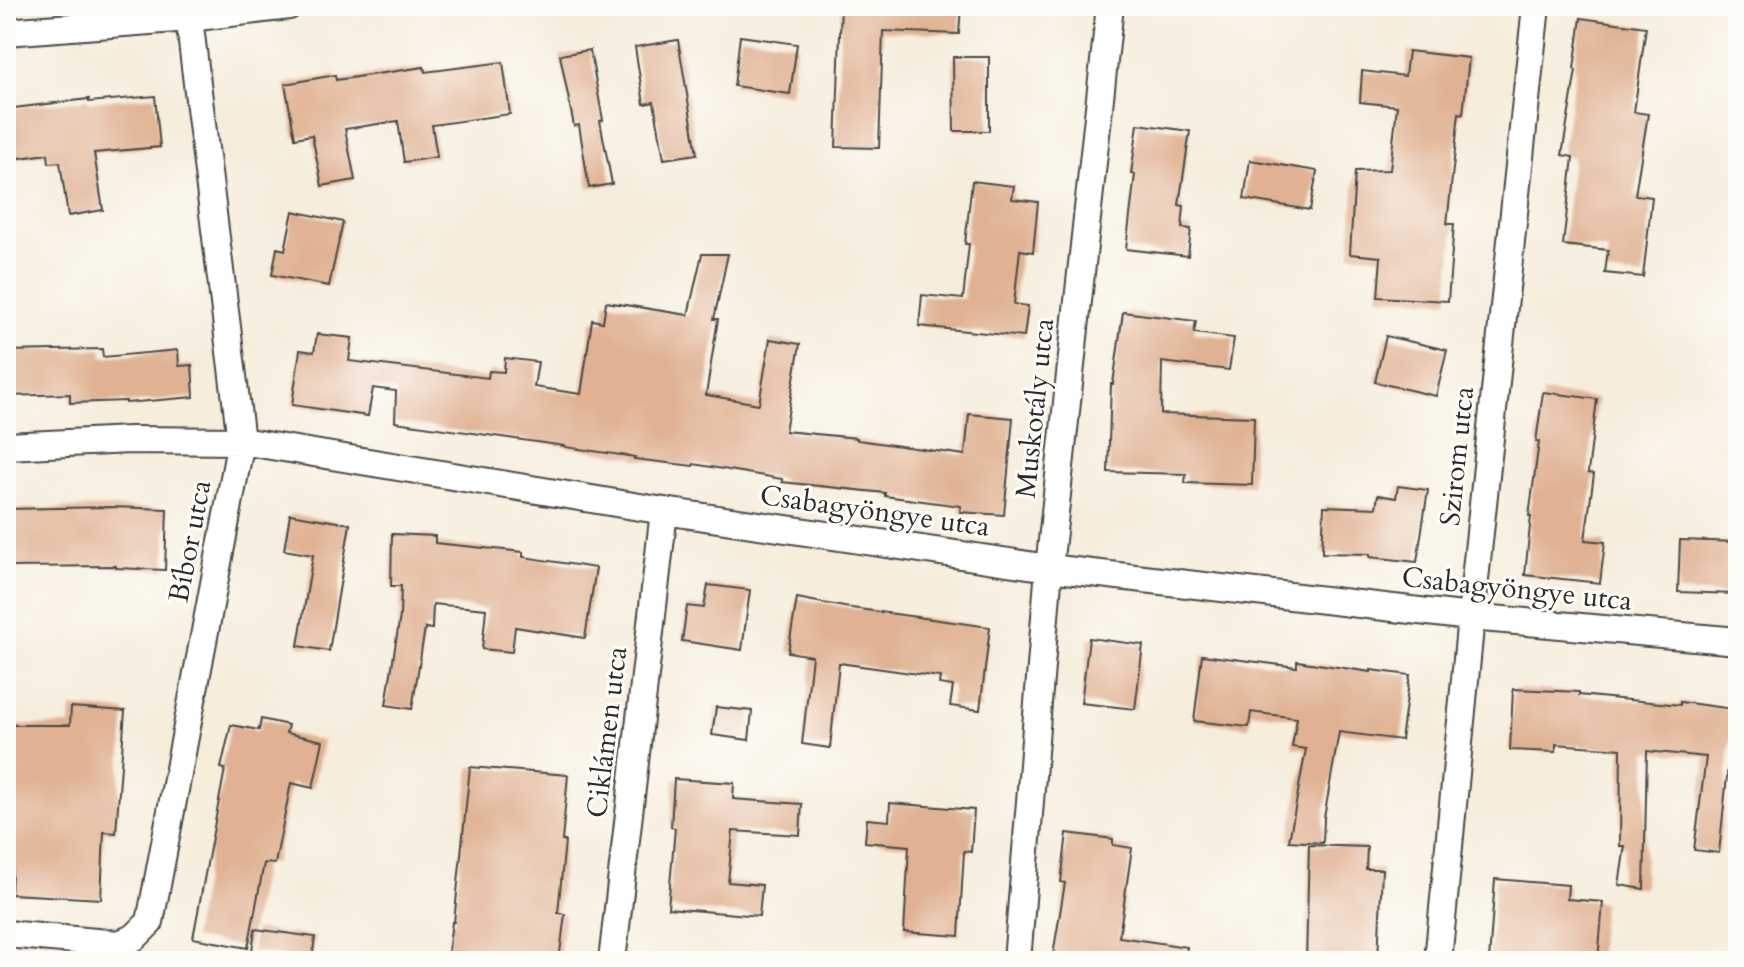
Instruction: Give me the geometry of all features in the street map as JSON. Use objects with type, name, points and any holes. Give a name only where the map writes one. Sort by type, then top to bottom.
[{"type":"street","points":[[6,32],[189,18],[289,6]]},
{"type":"street","name":"Muskotály utca","points":[[1017,961],[1049,568],[1110,6]]},
{"type":"street","name":"Szirom utca","points":[[1438,961],[1536,6]]},
{"type":"street","name":"Bíbor utca","points":[[6,934],[119,944],[135,937],[150,922],[241,441],[189,18]]},
{"type":"street","name":"Csabagyöngye utca","points":[[6,446],[130,440],[241,441],[664,511],[1049,568],[1471,617],[1738,641]]},
{"type":"street","name":"Ciklámen utca","points":[[612,961],[664,511]]},
{"type":"building","points":[[841,6],[961,6],[959,34],[883,31],[879,148],[836,147]]},
{"type":"building","points":[[1581,18],[1646,27],[1634,112],[1648,114],[1635,195],[1652,197],[1643,277],[1605,273],[1608,250],[1563,245],[1573,157],[1562,155]]},
{"type":"building","points":[[740,36],[797,44],[790,94],[734,86]]},
{"type":"building","points":[[678,40],[697,154],[664,159],[654,102],[644,104],[635,47]]},
{"type":"building","points":[[590,50],[612,184],[589,188],[579,125],[574,126],[560,55]]},
{"type":"building","points":[[1408,51],[1469,58],[1463,114],[1459,113],[1447,224],[1454,224],[1448,301],[1378,297],[1381,257],[1350,254],[1355,171],[1390,170],[1397,106],[1360,102],[1362,71],[1405,76]]},
{"type":"building","points":[[953,57],[989,57],[989,131],[954,131]]},
{"type":"building","points":[[503,62],[510,114],[432,125],[437,157],[404,162],[398,121],[345,129],[355,180],[322,186],[312,135],[295,138],[285,84],[335,75],[336,80],[424,67],[425,72]]},
{"type":"building","points":[[155,96],[160,147],[94,153],[103,210],[68,216],[60,162],[49,163],[48,154],[6,160],[6,109],[89,99],[89,102]]},
{"type":"building","points":[[1138,124],[1190,131],[1179,205],[1184,206],[1182,228],[1191,229],[1188,256],[1126,249]]},
{"type":"building","points":[[1250,160],[1317,171],[1310,210],[1244,199]]},
{"type":"building","points":[[972,181],[1014,186],[1012,199],[1038,202],[1033,252],[1020,250],[1014,304],[1028,306],[1024,337],[919,326],[922,295],[963,299]]},
{"type":"building","points":[[293,211],[343,222],[329,286],[272,275],[277,248],[285,250]]},
{"type":"building","points":[[702,254],[728,254],[714,319],[718,319],[706,395],[759,404],[770,339],[800,344],[785,431],[857,438],[965,455],[969,414],[1013,418],[1004,515],[960,512],[961,506],[885,496],[885,493],[782,482],[782,479],[694,464],[634,459],[395,422],[396,391],[373,388],[368,416],[292,405],[300,350],[314,352],[317,334],[352,338],[349,361],[488,378],[489,371],[504,372],[505,358],[538,362],[534,387],[581,394],[592,320],[603,322],[606,302],[688,315]]},
{"type":"building","points":[[1123,312],[1196,321],[1194,333],[1234,338],[1229,370],[1162,362],[1161,414],[1254,417],[1252,485],[1185,483],[1186,474],[1108,472],[1111,384]]},
{"type":"building","points":[[1386,336],[1447,350],[1436,396],[1375,382]]},
{"type":"building","points":[[102,349],[103,357],[178,350],[179,366],[192,365],[194,397],[126,403],[70,403],[70,394],[6,396],[6,351]]},
{"type":"building","points":[[1543,392],[1597,399],[1588,473],[1594,474],[1585,540],[1605,542],[1600,583],[1525,575]]},
{"type":"building","points":[[1398,486],[1428,490],[1417,562],[1370,557],[1370,554],[1322,553],[1324,506],[1376,508],[1378,495],[1396,498]]},
{"type":"building","points":[[6,509],[167,509],[165,570],[116,566],[6,567]]},
{"type":"building","points":[[290,514],[350,524],[329,651],[298,646],[313,555],[284,550]]},
{"type":"building","points":[[392,534],[435,536],[435,543],[523,552],[523,557],[596,568],[585,638],[515,627],[512,652],[482,649],[486,609],[433,604],[432,629],[425,628],[412,709],[386,705],[400,616],[401,586],[391,586]]},
{"type":"building","points":[[1680,540],[1737,542],[1735,594],[1678,592]]},
{"type":"building","points":[[708,585],[750,590],[742,650],[682,641],[687,606],[704,608]]},
{"type":"building","points":[[797,598],[990,627],[980,710],[950,706],[953,686],[939,684],[940,677],[839,663],[830,748],[802,744],[812,656],[788,652]]},
{"type":"building","points":[[1089,638],[1143,645],[1135,709],[1081,703]]},
{"type":"building","points":[[1202,655],[1297,667],[1297,661],[1410,675],[1401,740],[1339,732],[1324,818],[1323,843],[1289,841],[1306,749],[1292,747],[1297,718],[1251,712],[1249,727],[1194,721]]},
{"type":"building","points":[[1513,689],[1579,692],[1579,695],[1734,709],[1719,853],[1694,850],[1706,757],[1647,751],[1644,889],[1619,885],[1625,846],[1620,846],[1621,749],[1556,744],[1556,752],[1510,750]]},
{"type":"building","points":[[71,707],[125,711],[116,833],[104,832],[101,899],[11,894],[14,826],[6,826],[7,725],[70,725]]},
{"type":"building","points":[[716,707],[752,711],[749,740],[712,735]]},
{"type":"building","points":[[261,719],[288,725],[286,733],[323,741],[313,788],[291,783],[275,864],[264,863],[248,948],[193,938],[231,725],[259,730]]},
{"type":"building","points":[[470,767],[568,775],[558,913],[565,914],[559,961],[518,961],[448,952],[454,922]]},
{"type":"building","points":[[674,779],[734,783],[733,799],[802,804],[800,835],[733,831],[728,882],[762,885],[759,916],[668,908],[675,828],[671,827]]},
{"type":"building","points":[[890,803],[974,810],[971,852],[964,851],[959,936],[904,932],[909,846],[865,842],[867,819],[889,821]]},
{"type":"building","points":[[1067,833],[1113,839],[1113,845],[1132,848],[1119,937],[1187,947],[1185,961],[1052,961],[1065,883],[1061,882]]},
{"type":"building","points":[[1309,845],[1367,847],[1366,869],[1382,869],[1378,961],[1306,961]]},
{"type":"building","points":[[1495,879],[1568,885],[1567,899],[1603,902],[1598,961],[1489,961]]},
{"type":"building","points":[[255,929],[315,937],[312,960],[252,951]]}]
